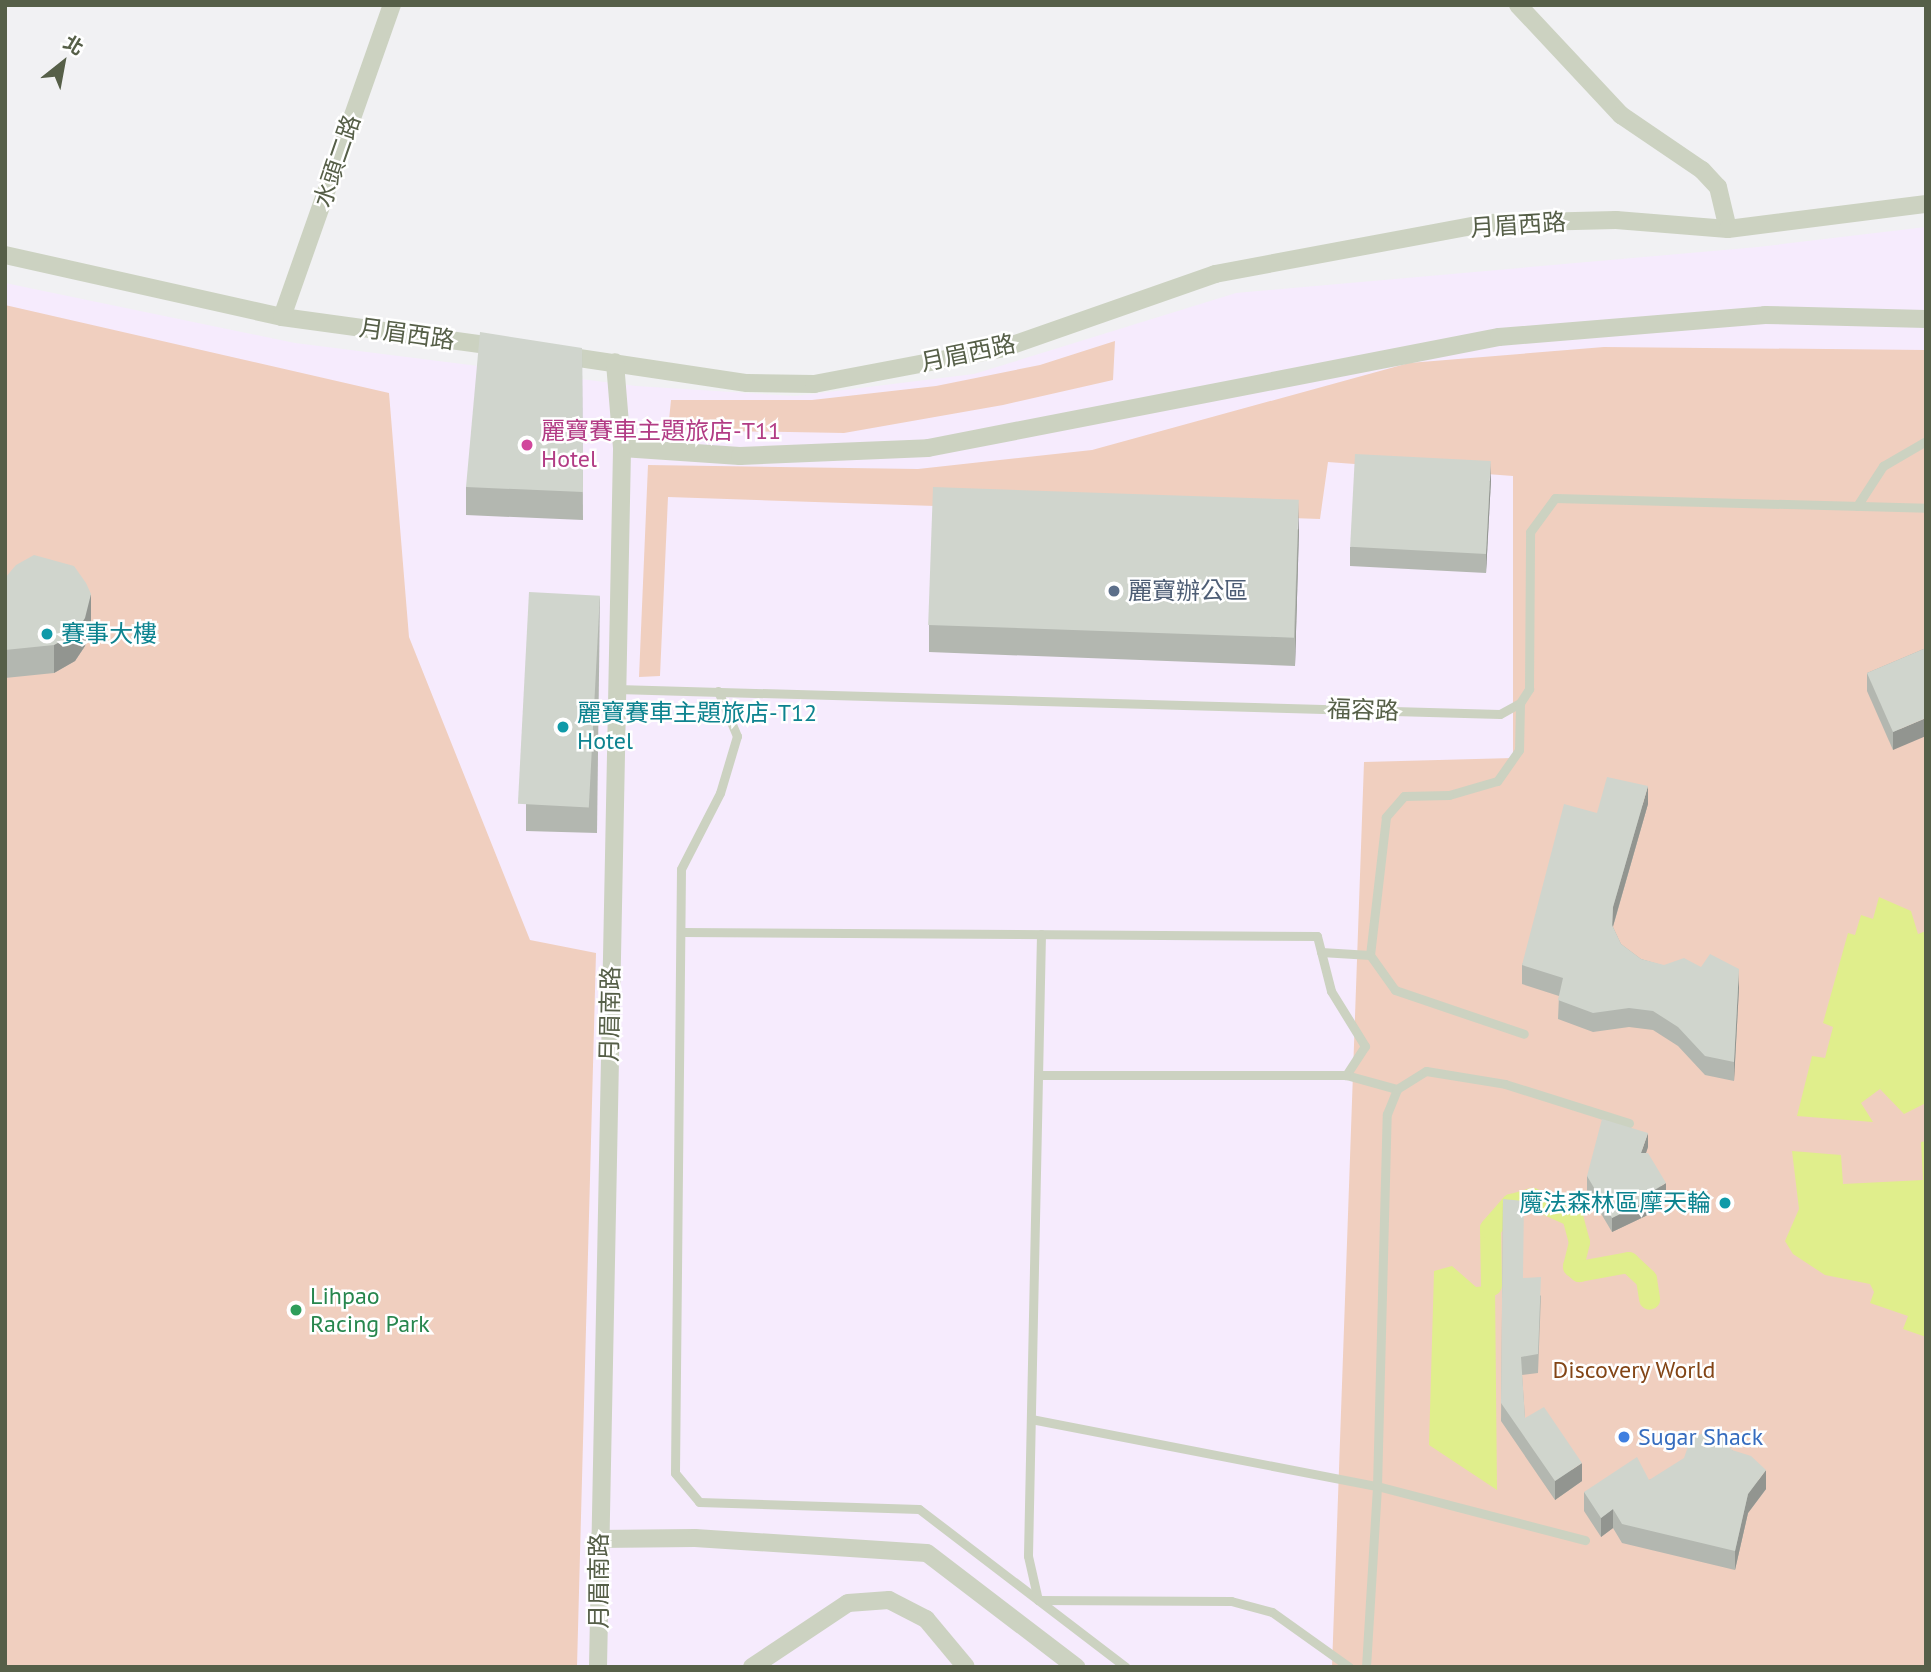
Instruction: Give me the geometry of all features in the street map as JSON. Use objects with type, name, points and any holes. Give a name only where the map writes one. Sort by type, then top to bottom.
[{"type":"street","name":"水頭二路","points":[[282,317],[392,5]]},
{"type":"street","points":[[1518,5],[1621,115],[1702,170],[1718,187],[1728,229]]},
{"type":"street","name":"月眉西路","points":[[545,353],[747,383],[814,384],[1004,348],[1215,274],[1487,223],[1616,220],[1728,229],[1926,204]]},
{"type":"street","name":"月眉西路","points":[[5,255],[282,317],[518,349]]},
{"type":"street","points":[[622,448],[740,456],[928,448],[1499,337],[1765,315],[1926,319]]},
{"type":"street","name":"月眉南路","points":[[598,1667],[598,1539],[622,448],[615,362]]},
{"type":"street","points":[[598,1539],[695,1538],[927,1553],[1076,1667]]},
{"type":"street","points":[[757,1665],[848,1603],[889,1600],[926,1619],[965,1667]]},
{"type":"lane","points":[[1857,506],[1883,466],[1926,440]]},
{"type":"lane","points":[[1524,1034],[1395,990],[1370,955],[1385,817],[1404,796],[1449,795],[1497,781],[1519,750],[1520,703],[1529,689],[1530,532],[1555,498],[1926,508]]},
{"type":"lane","name":"福容路","points":[[617,688],[1500,714],[1520,703]]},
{"type":"lane","points":[[718,691],[737,736],[720,793],[681,869],[674,1473],[699,1502],[919,1509],[1126,1667]]},
{"type":"lane","points":[[681,932],[1317,936],[1331,991],[1365,1046],[1346,1074]]},
{"type":"lane","points":[[1038,1600],[1028,1556],[1041,934]]},
{"type":"lane","points":[[1321,952],[1370,955]]},
{"type":"lane","points":[[1366,1667],[1377,1486],[1387,1114],[1397,1089],[1426,1072],[1505,1084],[1629,1123]]},
{"type":"lane","points":[[1039,1075],[1346,1074],[1397,1089]]},
{"type":"lane","points":[[1031,1419],[1377,1486],[1586,1540]]},
{"type":"lane","points":[[1038,1600],[1231,1601],[1272,1612],[1349,1667]]},
{"type":"shaded area","points":[[1926,227],[1926,1667],[5,1667],[5,283],[295,343],[636,386],[795,396],[974,374],[1236,293],[1758,247]]},
{"type":"shaded area","points":[[1879,897],[1911,911],[1918,934],[1926,931],[1926,1103],[1904,1114],[1880,1089],[1861,1103],[1873,1122],[1797,1116],[1812,1056],[1825,1058],[1833,1027],[1823,1023],[1848,933],[1855,935],[1861,915],[1873,919]]},
{"type":"shaded area","points":[[1926,1141],[1926,1337],[1903,1329],[1908,1316],[1870,1303],[1874,1292],[1870,1284],[1825,1275],[1793,1254],[1785,1241],[1799,1209],[1792,1151],[1841,1155],[1843,1184],[1923,1180],[1921,1142]]},
{"type":"shaded area","points":[[1452,1266],[1476,1287],[1495,1285],[1497,1490],[1429,1445],[1434,1271]]},
{"type":"green space","name":"Lihpao Racing Park","points":[[5,305],[389,393],[409,637],[530,940],[596,953],[577,1667],[5,1667]]},
{"type":"green space","points":[[1115,341],[1113,380],[1003,405],[844,433],[668,430],[671,400],[812,400],[936,386],[1040,365]]},
{"type":"green space","name":"Discovery World","points":[[1604,347],[1926,350],[1926,1667],[1332,1667],[1364,762],[1513,758],[1513,476],[1328,462],[1320,519],[668,497],[660,676],[639,677],[648,465],[918,469],[1092,450],[1409,363]]},
{"type":"building","name":"麗寶賽車主題旅店-T11 Hotel","points":[[480,332],[582,348],[583,492],[466,487]]},
{"type":"building","points":[[1355,454],[1491,461],[1486,554],[1350,547]]},
{"type":"building","name":"麗寶辦公區","points":[[933,487],[1299,500],[1294,638],[928,625]]},
{"type":"building","name":"賽事大樓","points":[[34,555],[74,566],[91,594],[85,618],[75,634],[54,645],[5,650],[5,578],[16,565]]},
{"type":"building","name":"麗寶賽車主題旅店-T12 Hotel","points":[[529,592],[600,596],[589,807],[518,804]]},
{"type":"building","points":[[1926,648],[1926,718],[1893,732],[1867,673]]},
{"type":"building","points":[[1607,777],[1648,786],[1613,907],[1612,925],[1621,944],[1641,959],[1664,965],[1684,958],[1701,967],[1710,954],[1739,969],[1734,1062],[1705,1056],[1678,1027],[1653,1011],[1629,1008],[1593,1013],[1558,1000],[1563,978],[1522,965],[1564,804],[1597,813]]},
{"type":"building","points":[[1602,1119],[1648,1133],[1641,1153],[1648,1153],[1666,1183],[1654,1190],[1652,1199],[1612,1218],[1587,1176]]},
{"type":"building","points":[[1503,1199],[1524,1201],[1523,1278],[1541,1277],[1538,1354],[1521,1357],[1525,1418],[1544,1407],[1582,1463],[1555,1481],[1501,1403]]},
{"type":"building","points":[[1706,1432],[1722,1436],[1732,1450],[1751,1456],[1766,1470],[1748,1494],[1735,1551],[1622,1524],[1613,1509],[1601,1518],[1584,1492],[1637,1457],[1649,1480],[1684,1458],[1691,1438]]},
{"type":"waterway","points":[[1491,1285],[1490,1228],[1511,1204],[1532,1198],[1572,1216],[1579,1242],[1573,1266],[1579,1271],[1628,1262],[1646,1279],[1649,1299]]},
{"type":"place","name":"麗寶賽車主題旅店-T11 Hotel","points":[[527,445]]},
{"type":"place","name":"麗寶辦公區","points":[[1114,591]]},
{"type":"place","name":"賽事大樓","points":[[47,634]]},
{"type":"place","name":"麗寶賽車主題旅店-T12 Hotel","points":[[563,727]]},
{"type":"place","name":"魔法森林區摩天輪","points":[[1725,1203]]},
{"type":"place","name":"Lihpao Racing Park","points":[[296,1310]]},
{"type":"place","name":"Sugar Shack","points":[[1624,1437]]}]
